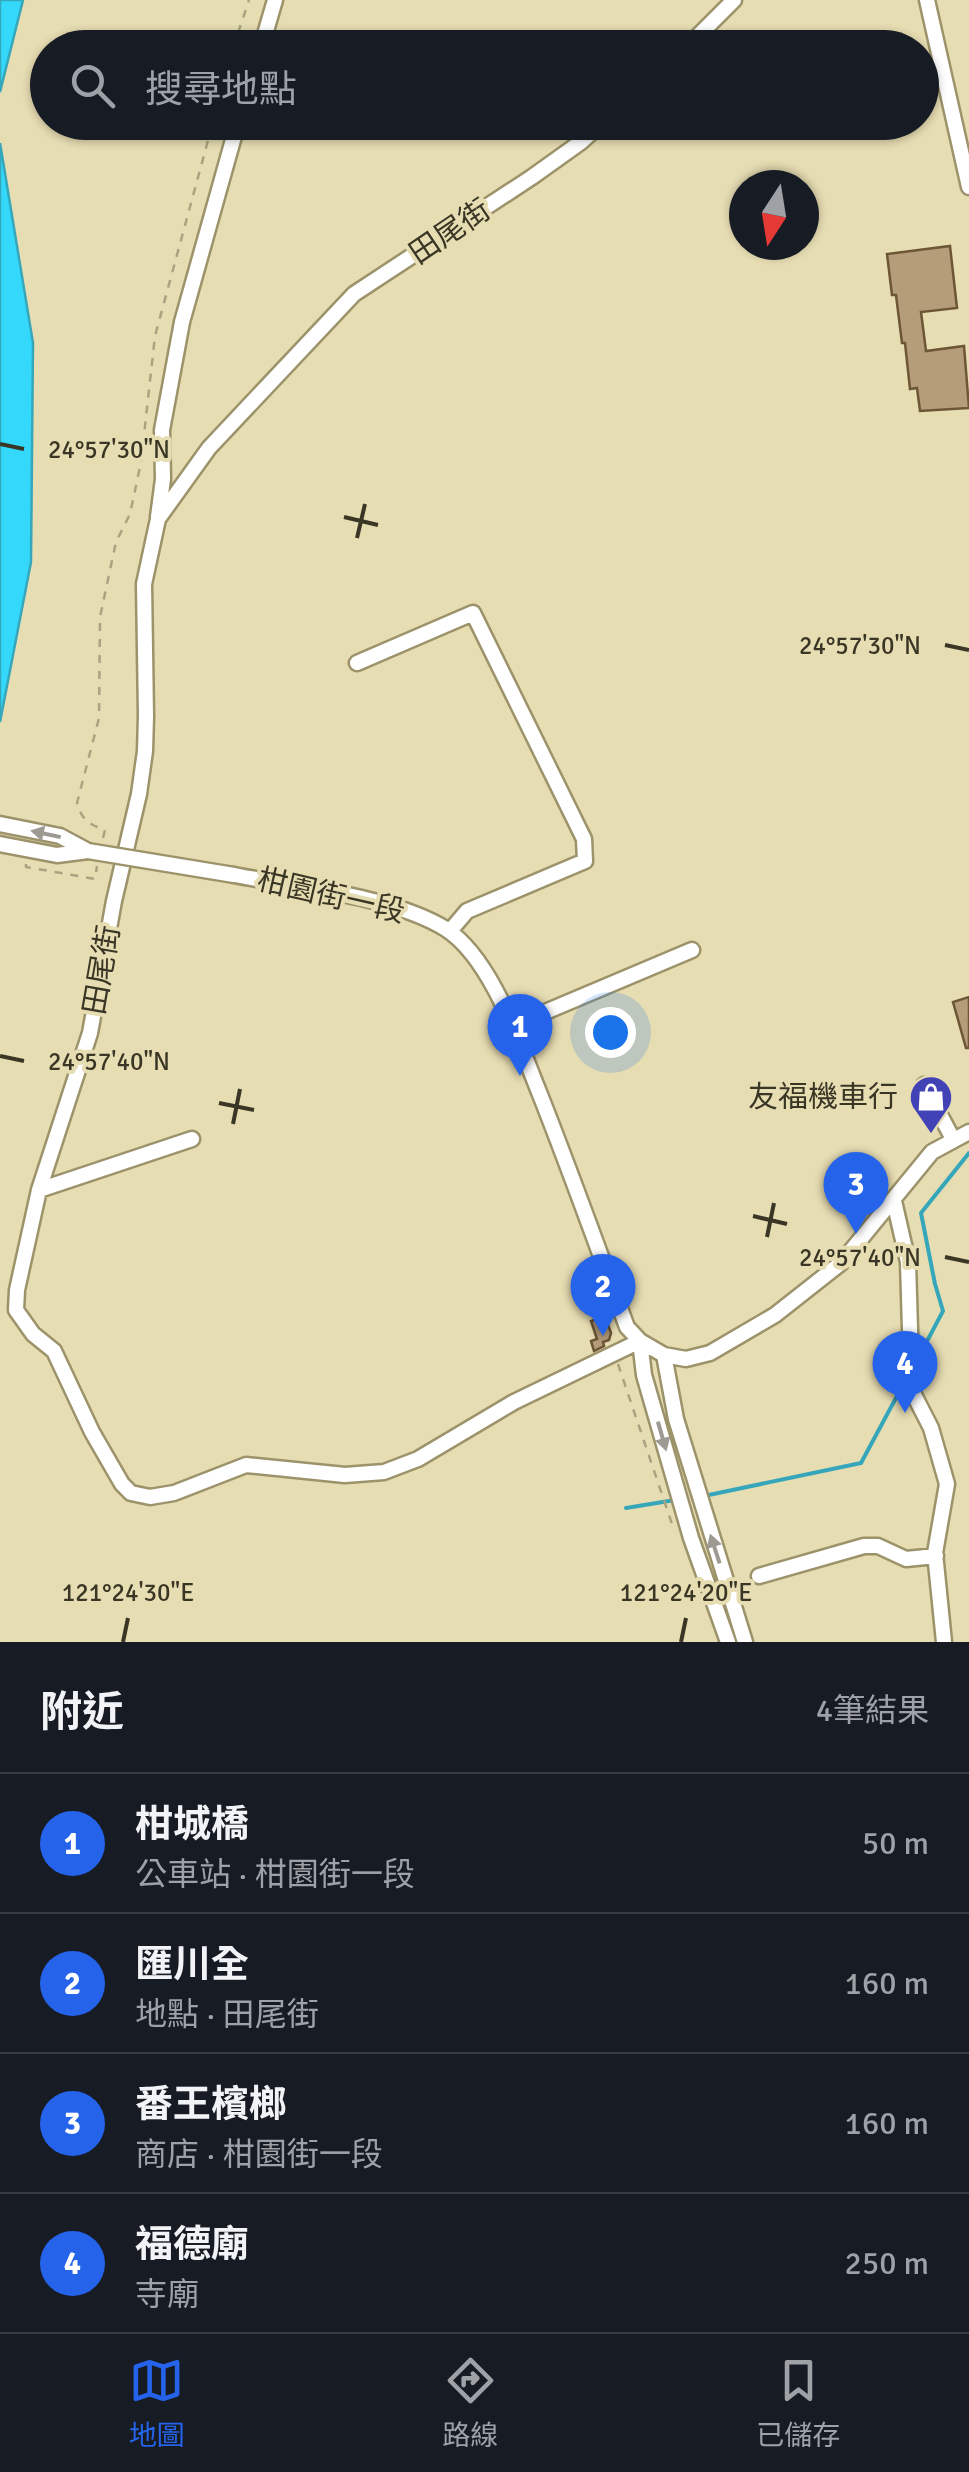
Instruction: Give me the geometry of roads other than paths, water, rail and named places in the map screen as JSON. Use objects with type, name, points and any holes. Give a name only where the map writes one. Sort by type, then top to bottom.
[{"type":"street","points":[[266,30],[275,0]]},
{"type":"street","points":[[704,30],[734,0]]},
{"type":"street","points":[[928,0],[935,30]]},
{"type":"street","points":[[939,50],[969,187]]},
{"type":"street","points":[[158,519],[163,480],[162,430],[179,337],[233,140]]},
{"type":"street","name":"田尾街","points":[[583,140],[354,294],[209,448],[158,519],[144,584],[146,716],[139,794],[114,901],[90,1033],[39,1190],[16,1310],[33,1334],[54,1351],[92,1432],[122,1484],[131,1494],[150,1497],[246,1465],[346,1475],[384,1472],[418,1459],[514,1402],[640,1341]]},
{"type":"street","points":[[357,662],[473,614],[584,839],[585,861],[467,911],[450,932]]},
{"type":"street","points":[[0,824],[60,836],[96,853]]},
{"type":"street","points":[[0,844],[57,855],[96,853]]},
{"type":"street","name":"柑園街一段","points":[[96,853],[368,900],[428,919],[450,932],[488,977],[512,1026],[627,1327],[640,1341]]},
{"type":"street","points":[[512,1026],[692,950]]},
{"type":"street","points":[[924,1084],[954,1139]]},
{"type":"street","points":[[640,1341],[664,1355],[686,1359],[710,1354],[775,1316],[841,1263],[932,1152],[969,1132]]},
{"type":"street","points":[[39,1190],[192,1139]]},
{"type":"street","points":[[894,1200],[908,1262],[909,1385],[931,1428],[947,1484],[936,1556],[944,1642]]},
{"type":"street","points":[[640,1341],[644,1375],[670,1466],[728,1642]]},
{"type":"street","points":[[664,1355],[676,1419],[745,1642]]},
{"type":"street","points":[[760,1576],[864,1546],[878,1546],[906,1559],[936,1556]]},
{"type":"water","points":[[0,0],[23,0],[0,92]]},
{"type":"water","points":[[0,143],[33,343],[31,562],[0,722]]},
{"type":"waterway","points":[[916,1362],[943,1311],[921,1213],[969,1153]]},
{"type":"waterway","points":[[704,1496],[861,1463],[904,1383]]},
{"type":"waterway","points":[[626,1508],[675,1500]]},
{"type":"place","name":"柑城橋","points":[[520,1076]]},
{"type":"place","name":"友福機車行","points":[[931,1135]]},
{"type":"place","name":"番王檳榔","points":[[856,1234]]},
{"type":"place","name":"匯川全","points":[[603,1336]]},
{"type":"place","name":"福德廟","points":[[905,1413]]}]
